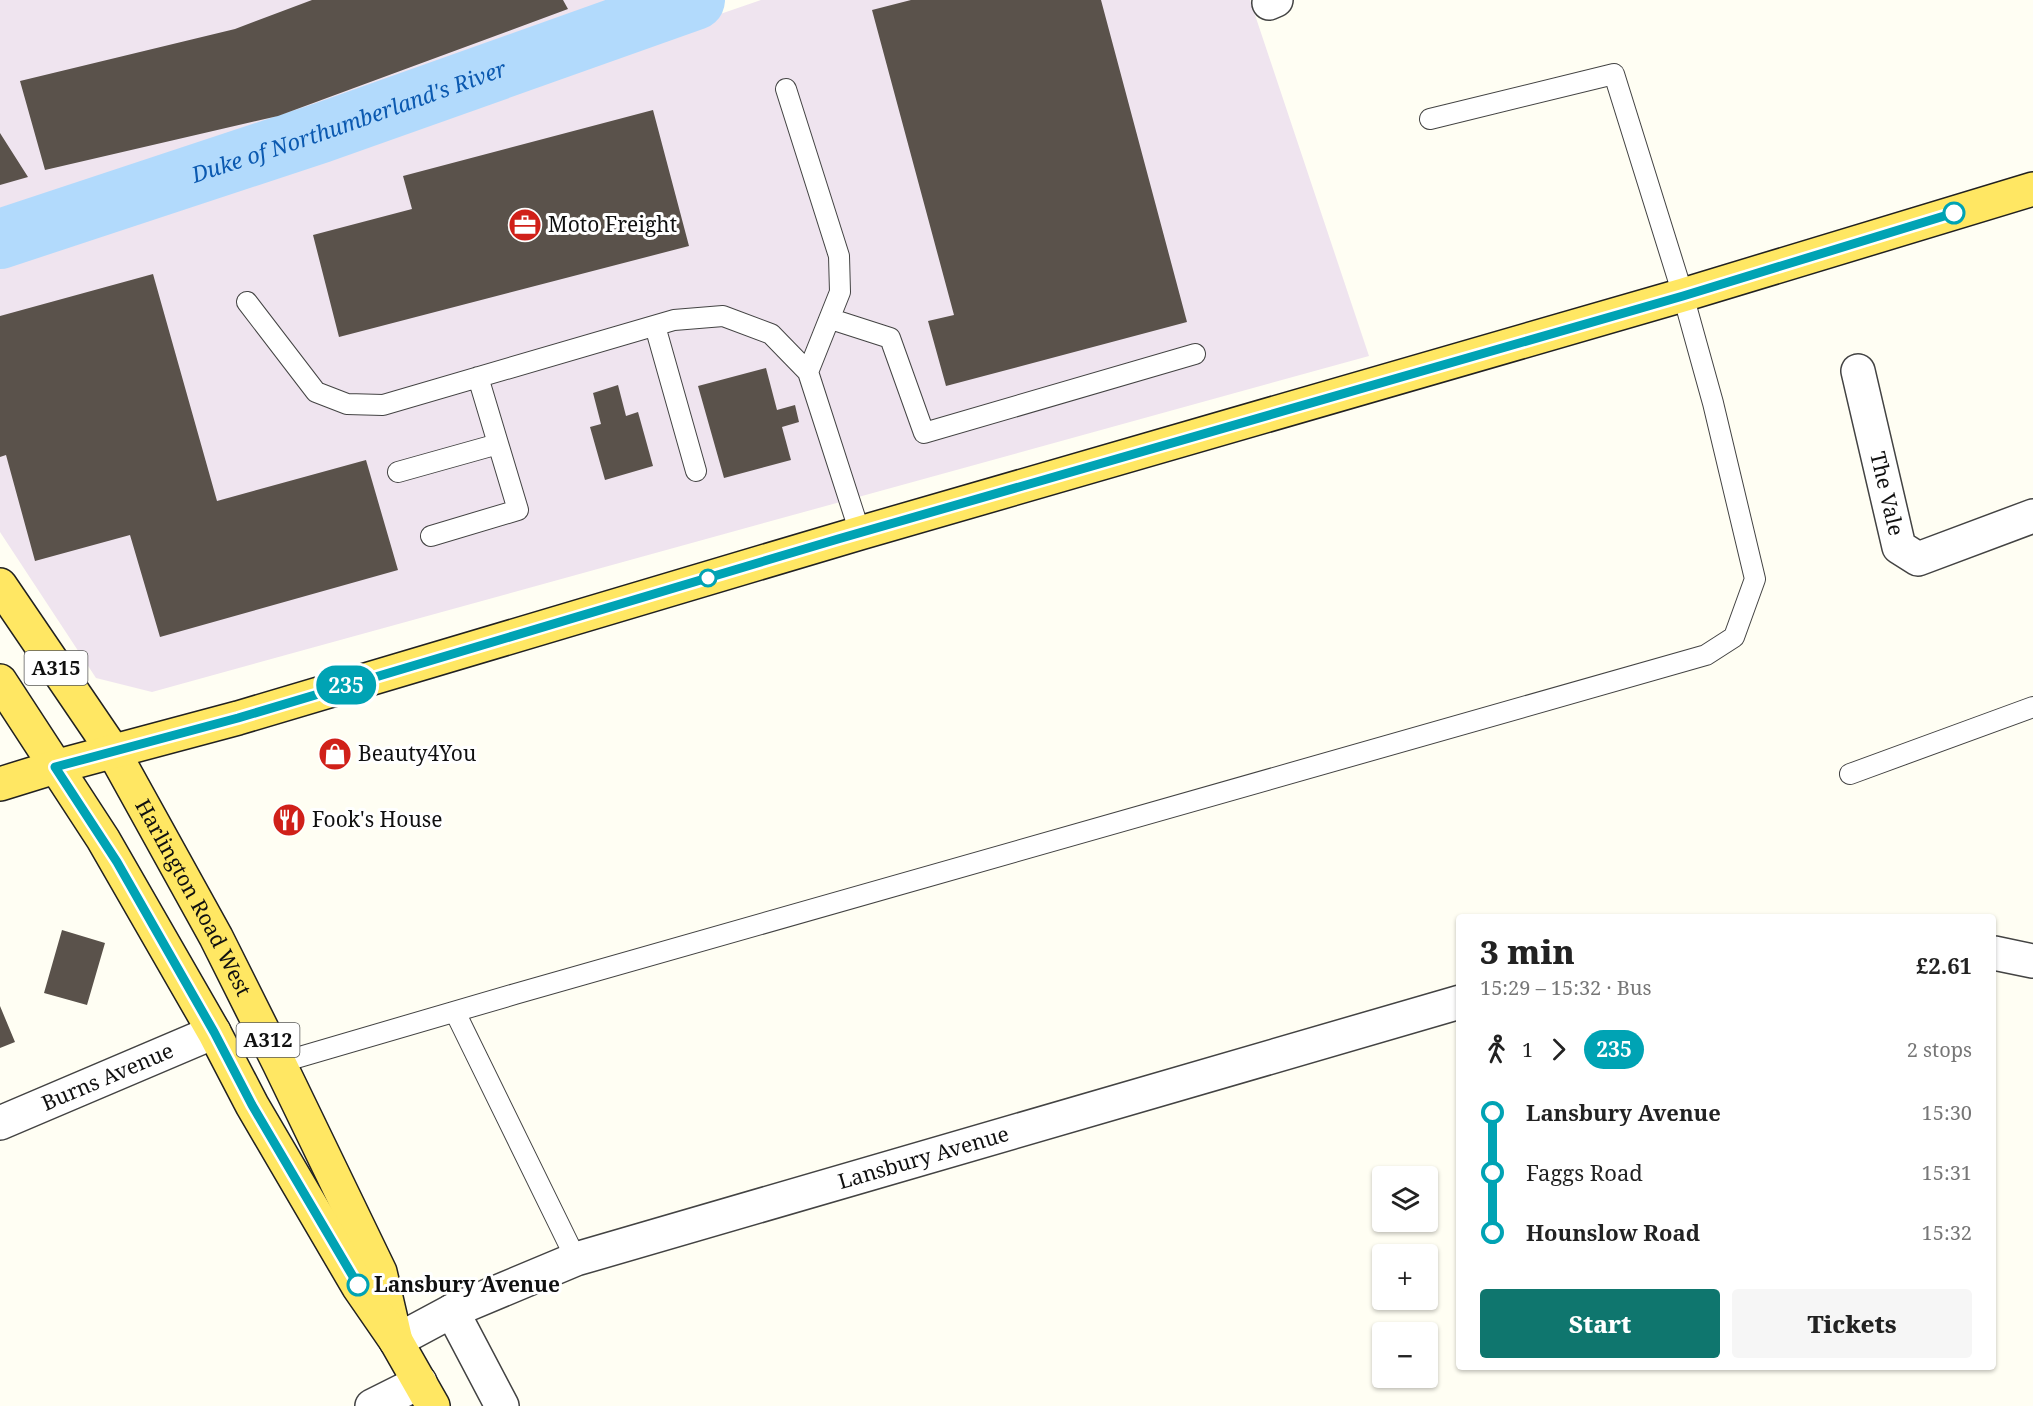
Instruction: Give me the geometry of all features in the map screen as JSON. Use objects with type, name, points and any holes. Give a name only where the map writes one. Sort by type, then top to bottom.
[{"type":"main road","points":[[0,784],[238,718],[860,533],[1683,296],[2033,189]]},
{"type":"main road","name":"A315","points":[[0,585],[113,751]]},
{"type":"main road","name":"A312","points":[[0,681],[55,767]]},
{"type":"main road","name":"Harlington Road West","points":[[113,751],[216,937],[380,1272],[396,1341]]},
{"type":"main road","name":"Harlington Road West","points":[[55,767],[112,854],[214,1032],[252,1105],[358,1286],[396,1341],[426,1394]]},
{"type":"street","name":"The Vale","points":[[1858,371],[1899,548],[1918,559],[2033,516]]},
{"type":"street","points":[[1996,953],[2033,960]]},
{"type":"street","name":"Lansbury Avenue","points":[[396,1341],[452,1311],[576,1258],[1456,1003]]},
{"type":"street","name":"Burns Avenue","points":[[0,1123],[214,1032]]},
{"type":"street","points":[[452,1311],[502,1406]]},
{"type":"street","points":[[372,1406],[426,1394]]},
{"type":"lane","points":[[279,1063],[1706,655],[1734,637],[1755,579],[1713,403],[1683,296],[1614,74],[1430,119]]},
{"type":"lane","points":[[786,90],[839,256],[840,292],[808,372]]},
{"type":"lane","points":[[247,302],[316,392],[347,404],[383,405],[674,320],[723,316],[771,334],[808,372],[860,533]]},
{"type":"lane","points":[[831,319],[890,338],[924,433],[1195,354]]},
{"type":"lane","points":[[655,326],[696,471]]},
{"type":"lane","points":[[431,536],[518,510],[478,377]]},
{"type":"lane","points":[[398,472],[498,444]]},
{"type":"lane","points":[[1850,774],[2033,707]]},
{"type":"lane","points":[[455,1012],[576,1258]]},
{"type":"shaded area","points":[[0,0],[645,0],[333,112],[0,212]]},
{"type":"shaded area","points":[[761,0],[1250,0],[1369,356],[152,692],[96,678],[0,532],[0,262]]},
{"type":"building","points":[[312,0],[563,0],[568,9],[278,116],[45,170],[20,81],[235,29]]},
{"type":"building","points":[[911,0],[1101,0],[1187,322],[946,386],[928,321],[954,315],[872,10]]},
{"type":"building","points":[[653,110],[689,246],[339,337],[313,235],[412,209],[403,176]]},
{"type":"building","points":[[0,133],[28,177],[0,185]]},
{"type":"building","points":[[153,274],[217,501],[366,460],[398,570],[160,637],[130,535],[35,561],[6,455],[0,457],[0,316]]},
{"type":"building","points":[[766,368],[777,410],[795,405],[799,422],[782,427],[791,460],[724,478],[698,386]]},
{"type":"building","points":[[618,385],[626,416],[638,412],[653,466],[605,480],[590,427],[601,424],[593,393]]},
{"type":"building","points":[[62,930],[105,943],[87,1005],[44,993]]},
{"type":"building","points":[[0,1006],[15,1042],[0,1048]]},
{"type":"waterway","name":"Duke of Northumberland's River","points":[[0,239],[321,133],[695,0]]},
{"type":"bus line","name":"235","points":[[358,1285],[252,1105],[214,1032],[117,862],[55,767],[238,718],[838,539],[1683,296],[1954,213]]},
{"type":"place","name":"Moto Freight","points":[[525,225]]},
{"type":"place","name":"Beauty4You","points":[[335,754]]},
{"type":"place","name":"Fook's House","points":[[289,820]]},
{"type":"place","name":"Lansbury Avenue","points":[[358,1285]]}]
